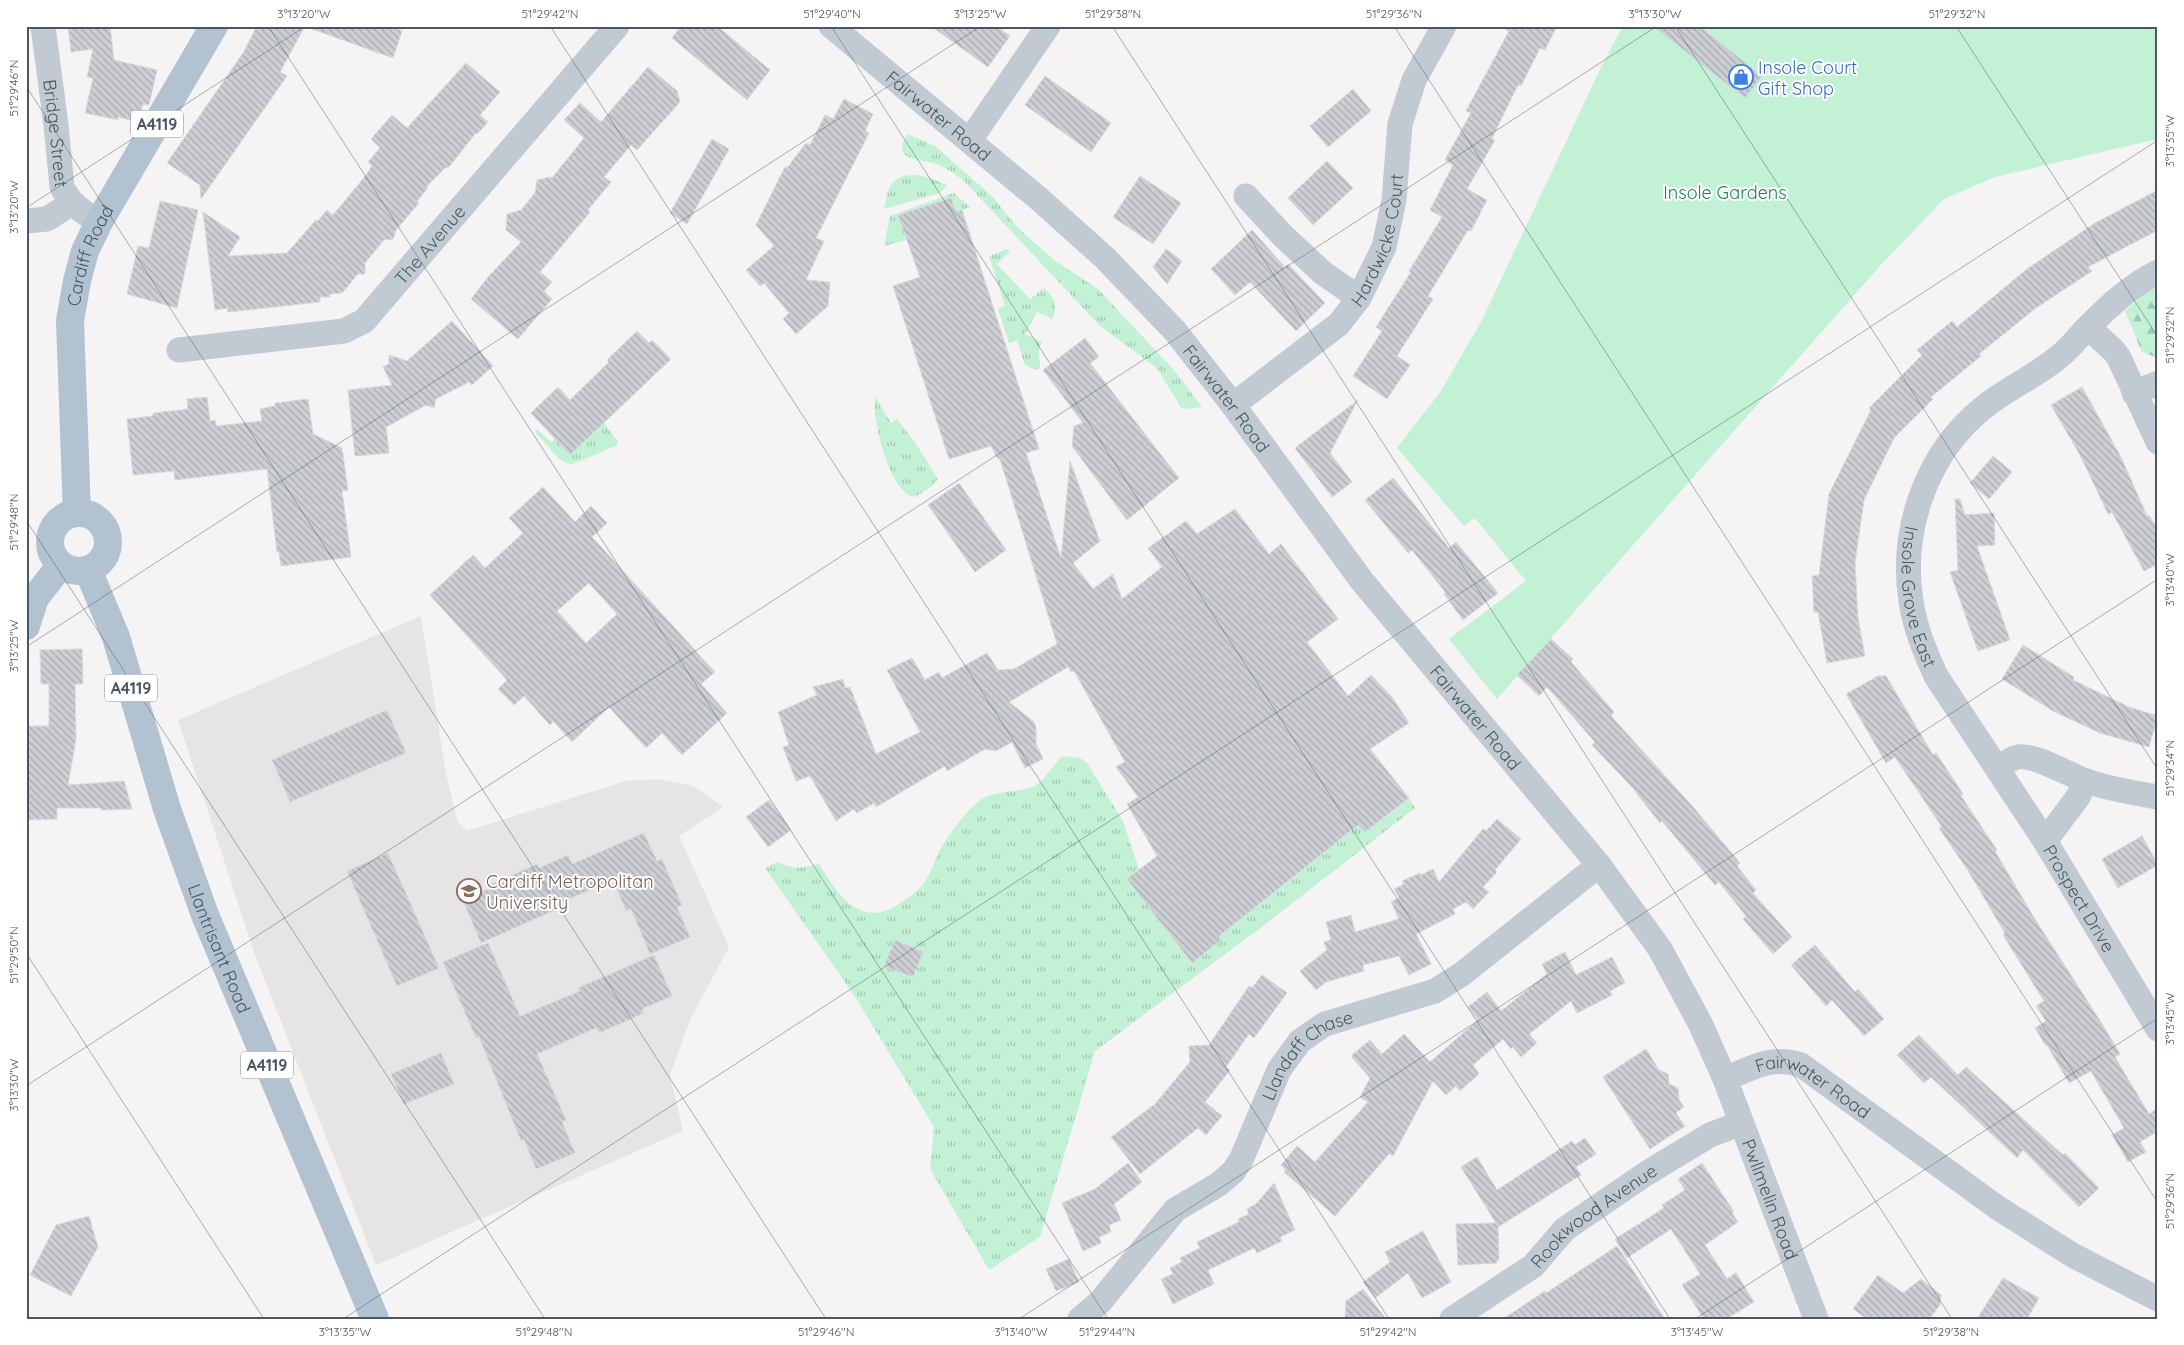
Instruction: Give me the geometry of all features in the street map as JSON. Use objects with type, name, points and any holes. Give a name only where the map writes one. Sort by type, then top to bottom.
[{"type":"main road","name":"Cardiff Road","points":[[76,513],[70,321],[77,281],[85,251],[99,222],[214,26]]},
{"type":"main road","points":[[76,513],[92,516],[100,522],[106,530],[108,549],[104,558],[97,566],[78,572],[60,566],[50,549],[52,530],[57,522],[64,516],[76,513]]},
{"type":"main road","points":[[26,626],[35,598],[60,566]]},
{"type":"main road","name":"Llantrisant Road","points":[[88,570],[116,636],[167,809],[206,915],[375,1319]]},
{"type":"street","name":"Bridge Street","points":[[43,26],[56,125],[60,178],[66,196],[72,203],[99,222]]},
{"type":"street","name":"The Avenue","points":[[179,350],[344,331],[364,321],[617,26]]},
{"type":"street","name":"Fairwater Road","points":[[831,26],[970,140],[1105,258],[1175,332],[1233,405],[1362,581],[1599,865],[1660,949],[1700,1023],[1725,1079],[1763,1063],[1778,1060],[1801,1065],[1998,1208],[2074,1256],[2158,1299]]},
{"type":"street","points":[[970,140],[1048,26]]},
{"type":"street","name":"Hardwicke Court","points":[[1233,405],[1339,324],[1359,298],[1384,246],[1394,200],[1400,124],[1414,80],[1444,26]]},
{"type":"street","points":[[1246,196],[1283,236],[1323,273],[1359,298]]},
{"type":"street","points":[[26,222],[47,220],[72,203]]},
{"type":"street","name":"Insole Grove East","points":[[1998,769],[1936,676],[1924,650],[1911,600],[1911,538],[1913,519],[1923,488],[1932,470],[1945,449],[1964,426],[1981,409],[2000,395],[2057,359],[2125,292],[2158,272]]},
{"type":"street","points":[[2088,327],[2114,351],[2158,442]]},
{"type":"street","points":[[2134,393],[2158,383]]},
{"type":"street","points":[[1998,769],[2018,757],[2047,764],[2086,781],[2115,789],[2158,797]]},
{"type":"street","name":"Prospect Drive","points":[[1998,769],[2045,841],[2158,1029]]},
{"type":"street","points":[[2045,841],[2078,797],[2086,781]]},
{"type":"street","name":"Llandaff Chase","points":[[1080,1319],[1100,1302],[1175,1210],[1219,1184],[1233,1172],[1241,1160],[1279,1070],[1300,1041],[1325,1024],[1435,991],[1462,974],[1599,865]]},
{"type":"street","name":"Pwllmelin Road","points":[[1725,1079],[1816,1319]]},
{"type":"street","name":"Rookwood Avenue","points":[[1452,1319],[1533,1266],[1565,1229],[1646,1173],[1710,1135],[1741,1123]]},
{"type":"shaded area","name":"Cardiff Metropolitan University","points":[[421,616],[446,774],[458,822],[467,831],[625,781],[658,779],[693,786],[723,807],[679,836],[729,947],[690,1020],[670,1075],[683,1131],[376,1265],[255,955],[178,720]]},
{"type":"green space","name":"Insole Gardens","points":[[1623,26],[2158,26],[2158,139],[1995,177],[1944,199],[1879,267],[1497,699],[1449,639],[1526,581],[1475,518],[1464,526],[1397,448],[1441,391],[1481,322],[1604,61]]},
{"type":"green space","points":[[908,134],[935,146],[993,197],[1018,228],[1054,260],[1098,289],[1173,369],[1202,407],[1182,409],[1157,368],[1101,327],[963,180],[940,165],[909,157],[905,154],[902,149]]},
{"type":"green space","points":[[916,175],[947,185],[940,193],[884,209],[887,194],[895,180],[900,177]]},
{"type":"green space","points":[[954,193],[970,207],[956,212],[951,198],[899,215],[906,240],[884,246],[890,216]]},
{"type":"green space","points":[[1007,249],[1010,251],[997,264],[1030,299],[1044,288],[1055,306],[1052,319],[1037,312],[1025,334],[1041,342],[1039,351],[1040,368],[1036,370],[1025,365],[1017,340],[1009,343],[998,309],[1005,306],[989,256]]},
{"type":"green space","points":[[2158,287],[2158,358],[2142,352],[2125,311],[2146,293]]},
{"type":"green space","points":[[875,396],[891,423],[897,419],[916,444],[938,479],[931,487],[915,497],[906,493],[890,470],[879,437]]},
{"type":"green space","points":[[604,423],[618,442],[616,446],[570,465],[559,459],[535,432],[537,429],[551,442],[555,439],[570,455]]},
{"type":"green space","points":[[1063,756],[1080,758],[1087,763],[1123,821],[1139,869],[1127,879],[1192,963],[1221,940],[1219,936],[1358,825],[1365,832],[1409,798],[1415,808],[1263,926],[1095,1051],[1040,1237],[989,1270],[930,1169],[934,1127],[854,995],[765,868],[777,862],[798,867],[819,864],[833,886],[851,904],[860,910],[871,913],[883,911],[897,905],[924,883],[946,840],[974,805],[992,795],[1034,786],[1042,780]]},
{"type":"building","points":[[68,26],[110,26],[114,60],[157,70],[149,105],[143,104],[139,122],[85,113],[93,78],[87,77],[93,49],[71,52]]},
{"type":"building","points":[[257,26],[305,26],[280,72],[287,76],[201,199],[200,185],[167,163],[243,53]]},
{"type":"building","points":[[313,26],[389,26],[402,31],[393,58],[312,29]]},
{"type":"building","points":[[681,26],[717,26],[770,70],[747,100],[672,38]]},
{"type":"building","points":[[931,26],[996,26],[1010,36],[988,67]]},
{"type":"building","points":[[1499,26],[1557,26],[1545,50],[1540,48],[1521,86],[1518,85],[1492,138],[1495,140],[1467,189],[1487,200],[1471,231],[1468,230],[1428,296],[1433,299],[1397,356],[1410,365],[1387,399],[1353,376],[1382,331],[1376,327],[1411,272],[1409,271],[1442,217],[1430,210],[1453,165],[1445,160],[1471,113],[1466,111],[1509,31]]},
{"type":"building","points":[[1653,26],[1699,26],[1762,76],[1745,98]]},
{"type":"building","points":[[466,63],[500,92],[480,115],[488,122],[475,134],[449,167],[445,168],[426,187],[428,188],[417,201],[419,203],[396,230],[393,239],[384,240],[365,263],[365,274],[358,274],[342,293],[330,294],[330,297],[320,297],[320,302],[228,312],[227,308],[215,310],[203,212],[240,237],[228,256],[287,253],[327,210],[333,215],[363,179],[372,166],[368,162],[380,148],[371,139],[392,115],[407,128]]},
{"type":"building","points":[[648,67],[677,91],[680,102],[637,150],[631,145],[604,177],[611,182],[588,210],[590,212],[540,272],[552,282],[544,291],[552,299],[518,339],[471,299],[488,277],[521,242],[506,230],[507,214],[521,210],[535,193],[537,180],[552,178],[584,138],[564,120],[580,103],[601,122]]},
{"type":"building","points":[[1045,76],[1111,123],[1091,152],[1025,105]]},
{"type":"building","points":[[1353,89],[1371,111],[1328,147],[1310,126]]},
{"type":"building","points":[[844,99],[873,114],[865,131],[869,133],[816,238],[824,241],[806,280],[830,282],[828,306],[796,334],[783,319],[789,313],[764,283],[760,286],[746,270],[774,246],[756,225],[785,167],[787,168],[806,143],[810,145],[825,115],[833,119]]},
{"type":"building","points":[[712,139],[729,149],[687,224],[670,213]]},
{"type":"building","points":[[1327,161],[1353,188],[1313,225],[1288,198]]},
{"type":"building","points":[[1140,176],[1181,203],[1153,244],[1113,217]]},
{"type":"building","points":[[2158,190],[2158,230],[2088,267],[2092,271],[2036,308],[1979,354],[1981,356],[1931,397],[1933,399],[1894,438],[1864,500],[1855,563],[1858,618],[1865,656],[1827,663],[1818,612],[1814,612],[1812,576],[1819,575],[1829,494],[1871,410],[1869,408],[1922,355],[1917,350],[1952,321],[1957,327],[2027,269],[2095,223]]},
{"type":"building","points":[[951,198],[956,212],[962,210],[1039,449],[1026,453],[1061,558],[1070,461],[1100,541],[1073,563],[1093,589],[1113,574],[1122,599],[1162,567],[1148,548],[1186,521],[1197,534],[1235,509],[1269,554],[1281,544],[1338,619],[1307,642],[1348,696],[1371,675],[1392,697],[1409,723],[1370,749],[1409,798],[1365,832],[1358,825],[1219,936],[1221,940],[1192,963],[1127,879],[1157,856],[1127,804],[1138,797],[1116,767],[1125,762],[1074,671],[1071,672],[1068,667],[1009,702],[1034,722],[1036,728],[1036,744],[1043,759],[1025,768],[1012,742],[996,751],[985,749],[947,771],[945,766],[876,807],[874,803],[857,813],[854,809],[836,821],[810,776],[796,781],[783,747],[789,745],[778,712],[817,695],[813,687],[843,679],[845,688],[850,687],[876,754],[920,732],[887,670],[912,658],[925,680],[939,672],[942,678],[987,653],[998,670],[1014,669],[1057,644],[1000,459],[997,458],[991,446],[949,459],[893,286],[920,277],[898,215]]},
{"type":"building","points":[[160,201],[198,210],[177,308],[127,294],[138,246],[149,248]]},
{"type":"building","points":[[1252,230],[1285,267],[1288,264],[1325,303],[1296,331],[1250,282],[1235,295],[1211,269]]},
{"type":"building","points":[[1166,249],[1182,261],[1167,284],[1153,267]]},
{"type":"building","points":[[452,321],[493,366],[472,385],[469,382],[436,399],[434,408],[426,405],[386,427],[389,453],[355,456],[348,390],[392,385],[383,367],[389,364],[389,355],[407,361]]},
{"type":"building","points":[[637,331],[649,343],[652,340],[671,359],[570,455],[531,413],[558,387],[570,400],[609,362],[607,360]]},
{"type":"building","points":[[1085,338],[1099,357],[1090,363],[1179,478],[1127,520],[1072,446],[1074,426],[1083,423],[1043,370]]},
{"type":"building","points":[[2082,387],[2121,457],[2147,516],[2149,515],[2158,530],[2158,564],[2144,571],[2112,512],[2108,514],[2080,455],[2051,405]]},
{"type":"building","points":[[207,397],[210,421],[215,420],[216,426],[262,421],[260,409],[275,406],[275,403],[308,399],[313,434],[342,448],[348,490],[342,491],[351,557],[281,566],[279,552],[277,552],[267,469],[175,480],[174,471],[133,475],[127,419],[152,416],[154,413],[188,409],[187,399]]},
{"type":"building","points":[[1358,400],[1330,453],[1352,482],[1332,497],[1295,448]]},
{"type":"building","points":[[1993,456],[2012,472],[1989,499],[1970,483]]},
{"type":"building","points":[[1393,478],[1449,548],[1456,542],[1498,593],[1463,620],[1444,594],[1446,593],[1412,550],[1408,553],[1365,500]]},
{"type":"building","points":[[959,483],[1006,550],[975,572],[928,505]]},
{"type":"building","points":[[543,487],[575,522],[591,506],[607,523],[592,537],[715,672],[701,684],[727,713],[682,755],[662,733],[646,748],[609,707],[572,742],[553,721],[550,725],[524,696],[514,705],[498,689],[507,680],[430,595],[473,555],[485,568],[523,533],[509,518]],"holes":[[[589,583],[617,614],[586,643],[557,611]]]},
{"type":"building","points":[[1955,499],[1960,499],[1965,515],[1994,513],[1995,545],[1977,546],[2010,640],[1978,651],[1950,572],[1958,570]]},
{"type":"building","points":[[1551,639],[1573,659],[1571,662],[1614,712],[1611,716],[1694,808],[1740,863],[1737,866],[1756,890],[1753,893],[1792,937],[1773,954],[1743,919],[1746,916],[1719,882],[1715,885],[1662,821],[1660,823],[1631,786],[1592,745],[1595,742],[1547,687],[1539,696],[1517,675]]},
{"type":"building","points":[[2023,645],[2074,677],[2073,680],[2129,707],[2158,716],[2149,747],[2100,733],[2053,711],[2002,679]]},
{"type":"building","points":[[82,649],[83,684],[75,684],[76,739],[68,785],[124,781],[132,809],[57,808],[57,819],[26,820],[26,726],[49,726],[49,684],[41,684],[40,650]]},
{"type":"building","points":[[1878,676],[1886,676],[1933,755],[1936,753],[1963,794],[1961,796],[1997,850],[1995,851],[2033,916],[2120,1054],[2115,1057],[2149,1114],[2158,1108],[2158,1131],[2140,1142],[2146,1152],[2128,1162],[2112,1135],[2124,1128],[2091,1071],[2069,1083],[2035,1028],[2046,1021],[2036,1006],[2044,1001],[2003,935],[2005,933],[1967,869],[1939,828],[1942,827],[1895,757],[1886,763],[1846,694]]},
{"type":"building","points":[[387,710],[406,753],[290,802],[272,760]]},
{"type":"building","points":[[769,800],[791,830],[768,847],[746,817]]},
{"type":"building","points":[[1497,819],[1521,839],[1495,870],[1497,872],[1483,887],[1489,892],[1473,909],[1466,902],[1453,909],[1455,914],[1416,934],[1431,964],[1409,975],[1399,956],[1363,965],[1364,971],[1326,982],[1316,990],[1300,971],[1327,950],[1324,942],[1331,940],[1326,922],[1351,915],[1355,932],[1399,919],[1391,902],[1399,898],[1394,889],[1404,884],[1402,881],[1433,869],[1439,882],[1483,829],[1486,831]]},
{"type":"building","points":[[644,833],[657,861],[662,859],[682,905],[677,907],[690,937],[650,954],[631,909],[626,911],[613,880],[555,905],[557,909],[481,943],[463,900],[493,887],[492,884],[537,864],[539,868],[568,855],[572,864]]},
{"type":"building","points":[[2142,836],[2158,865],[2118,888],[2102,859]]},
{"type":"building","points":[[388,853],[439,968],[397,986],[347,871]]},
{"type":"building","points":[[895,940],[923,952],[913,977],[884,966]]},
{"type":"building","points":[[488,943],[520,1016],[580,991],[578,988],[654,955],[672,996],[642,1009],[644,1013],[599,1033],[596,1028],[537,1054],[566,1120],[562,1122],[575,1153],[536,1169],[524,1139],[521,1141],[479,1037],[476,1038],[443,962]]},
{"type":"building","points":[[1815,945],[1855,992],[1858,989],[1884,1019],[1864,1036],[1832,1000],[1826,1006],[1791,965]]},
{"type":"building","points":[[1565,952],[1576,975],[1612,957],[1625,983],[1610,991],[1612,995],[1577,1013],[1571,1001],[1529,1034],[1537,1043],[1521,1057],[1503,1039],[1473,1065],[1479,1074],[1460,1091],[1456,1086],[1446,1095],[1433,1081],[1393,1156],[1389,1154],[1335,1216],[1284,1172],[1286,1170],[1281,1165],[1297,1146],[1315,1162],[1368,1102],[1360,1097],[1370,1078],[1351,1056],[1370,1040],[1382,1054],[1404,1034],[1430,1062],[1478,1020],[1468,1007],[1487,992],[1501,1011],[1547,974],[1542,964]]},
{"type":"building","points":[[1262,975],[1287,993],[1254,1038],[1249,1034],[1226,1067],[1230,1070],[1205,1102],[1222,1116],[1206,1135],[1198,1128],[1140,1174],[1111,1137],[1155,1104],[1190,1062],[1189,1046],[1209,1045],[1249,986],[1252,988]]},
{"type":"building","points":[[1919,1035],[1958,1075],[1966,1067],[2063,1155],[2065,1153],[2099,1188],[2079,1207],[2023,1150],[2017,1158],[1931,1077],[1924,1083],[1897,1055]]},
{"type":"building","points":[[1646,1049],[1659,1070],[1668,1074],[1669,1084],[1678,1088],[1679,1100],[1684,1107],[1676,1113],[1685,1126],[1650,1149],[1603,1077]]},
{"type":"building","points":[[441,1053],[454,1084],[404,1104],[391,1074]]},
{"type":"building","points":[[1585,1138],[1596,1154],[1576,1167],[1581,1175],[1498,1227],[1499,1260],[1497,1260],[1497,1263],[1458,1265],[1456,1224],[1496,1223],[1461,1167],[1477,1157],[1497,1190],[1572,1141],[1575,1145]]},
{"type":"building","points":[[1128,1163],[1142,1182],[1114,1204],[1121,1220],[1109,1225],[1111,1232],[1099,1237],[1101,1243],[1083,1251],[1062,1203],[1095,1189]]},
{"type":"building","points":[[1702,1163],[1734,1212],[1732,1213],[1738,1222],[1705,1245],[1727,1279],[1736,1273],[1754,1302],[1726,1319],[1704,1319],[1682,1285],[1700,1274],[1671,1229],[1627,1258],[1615,1239],[1664,1208],[1662,1205],[1685,1190],[1678,1179]]},
{"type":"building","points":[[1274,1183],[1295,1230],[1280,1237],[1282,1241],[1257,1253],[1254,1248],[1208,1270],[1214,1284],[1173,1304],[1161,1279],[1173,1274],[1170,1268],[1182,1262],[1180,1258],[1200,1248],[1197,1242],[1239,1222],[1238,1219],[1249,1214],[1247,1209],[1256,1204]]},
{"type":"building","points":[[89,1216],[98,1247],[71,1296],[30,1275],[56,1225]]},
{"type":"building","points":[[1423,1231],[1451,1282],[1422,1298],[1408,1273],[1375,1298],[1363,1282],[1390,1262],[1385,1252]]},
{"type":"building","points":[[1617,1246],[1665,1319],[1503,1319],[1545,1291],[1546,1293]]},
{"type":"building","points":[[1069,1259],[1079,1282],[1056,1291],[1046,1269]]},
{"type":"building","points":[[1878,1275],[1903,1293],[1921,1279],[1941,1295],[1940,1305],[1929,1319],[1867,1319],[1853,1309]]},
{"type":"building","points":[[2003,1278],[2039,1298],[2027,1319],[1977,1319]]},
{"type":"building","points":[[1363,1289],[1386,1319],[1345,1319],[1346,1301]]},
{"type":"place","name":"Insole Court Gift Shop","points":[[1741,77]]},
{"type":"place","name":"Cardiff Metropolitan University","points":[[469,891]]}]
